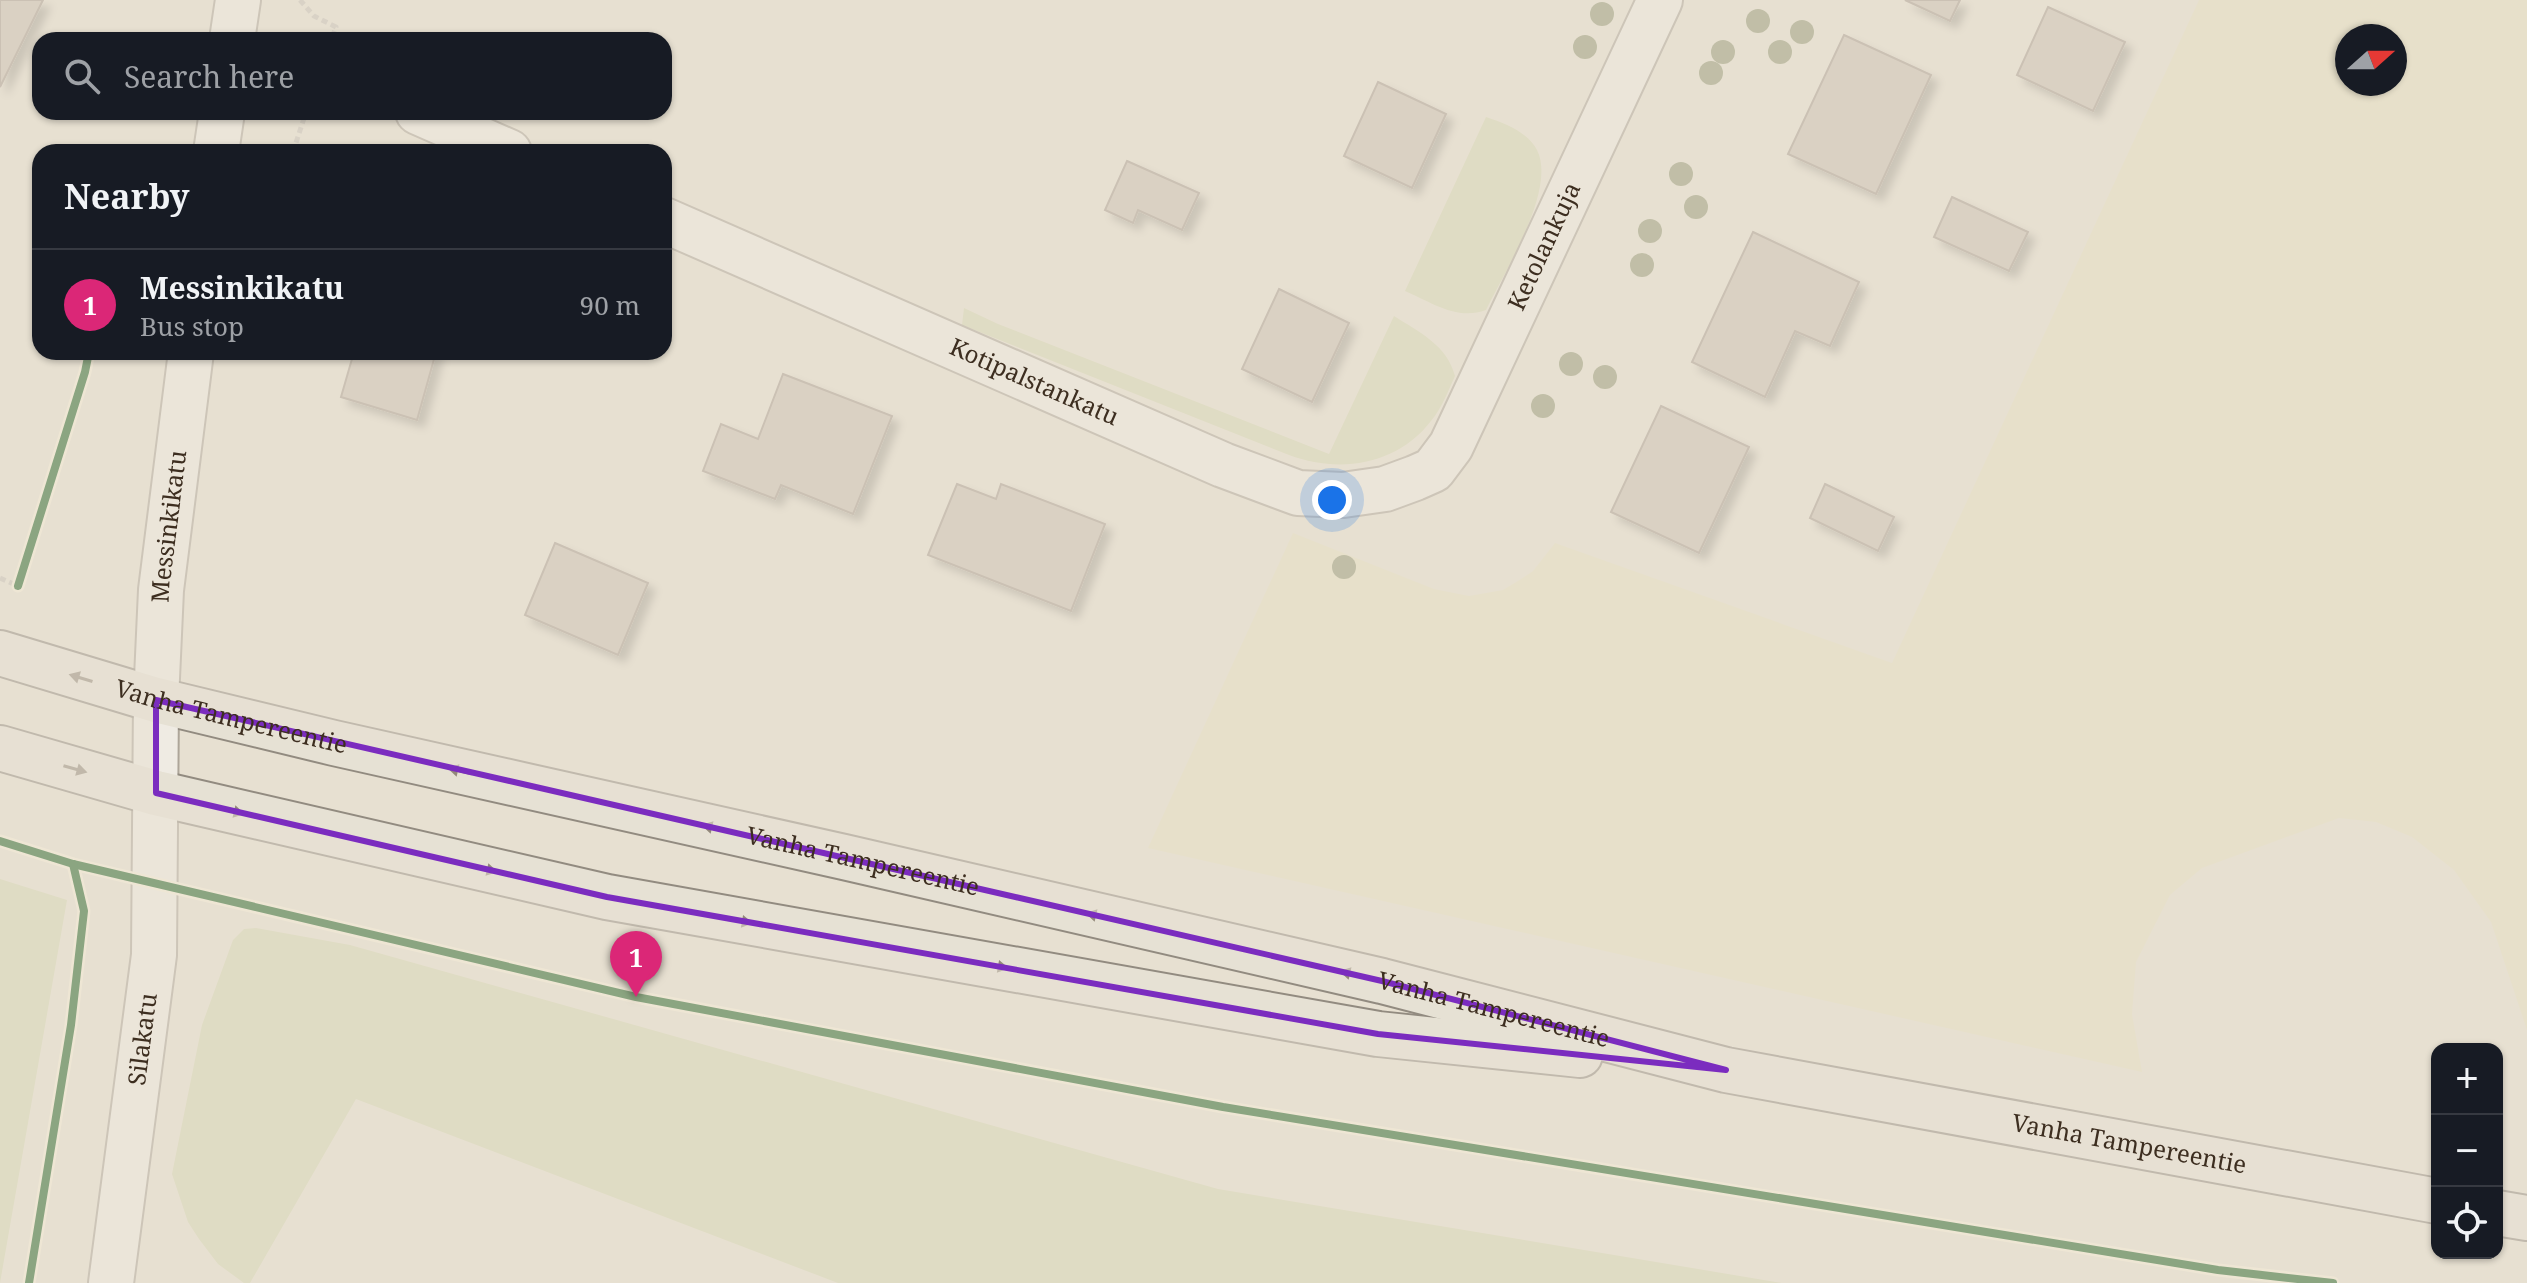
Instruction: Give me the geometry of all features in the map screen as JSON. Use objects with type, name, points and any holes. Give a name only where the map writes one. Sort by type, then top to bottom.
[{"type":"main road","name":"Vanha Tampereentie","points":[[0,653],[156,700],[1382,981],[1726,1070],[2431,1200]]},
{"type":"main road","name":"Vanha Tampereentie","points":[[0,748],[156,793],[607,897],[1378,1034],[1726,1070]]},
{"type":"main road","points":[[2503,1214],[2527,1218]]},
{"type":"street","name":"Ketolankuja","points":[[1415,478],[1433,470],[1451,446],[1660,0]]},
{"type":"street","points":[[217,144],[221,120]]},
{"type":"street","points":[[436,120],[491,144]]},
{"type":"street","name":"Kotipalstankatu","points":[[672,224],[1223,465],[1298,493],[1343,495],[1385,489],[1415,478]]},
{"type":"street","name":"Messinkikatu","points":[[156,793],[161,590],[190,360]]},
{"type":"street","name":"Silakatu","points":[[111,1283],[154,955],[156,793]]},
{"type":"path","points":[[300,0],[314,16],[336,27],[334,32]]},
{"type":"path","points":[[296,144],[303,120]]},
{"type":"path","points":[[0,578],[18,586],[22,572]]},
{"type":"highlighted area","points":[[156,700],[1382,981],[1726,1070],[1378,1034],[607,897],[156,793]]},
{"type":"shaded area","points":[[2199,0],[2527,0],[2527,1030],[2491,922],[2454,870],[2412,837],[2376,822],[2339,818],[2202,868],[2170,895],[2136,962],[2132,1014],[2142,1072],[1148,848],[1293,533],[1434,589],[1469,596],[1503,590],[1518,581],[1533,571],[1555,543],[1892,663]]},
{"type":"green space","points":[[1486,117],[1515,129],[1533,144],[1541,167],[1540,186],[1526,231],[1486,310],[1454,312],[1405,291]]},
{"type":"green space","points":[[964,308],[1329,454],[1394,316],[1439,348],[1455,376],[1435,416],[1402,448],[1366,462],[1328,464],[1289,455],[962,325]]},
{"type":"green space","points":[[0,879],[67,900],[0,1283]]},
{"type":"green space","points":[[256,928],[350,945],[1218,1189],[1782,1283],[838,1283],[356,1099],[250,1283],[244,1283],[218,1264],[199,1239],[188,1222],[172,1174],[202,1025],[233,940],[244,929]]},
{"type":"building","points":[[0,0],[43,0],[0,87]]},
{"type":"building","points":[[1905,0],[1960,0],[1950,21]]},
{"type":"building","points":[[2048,7],[2125,42],[2093,111],[2017,75]]},
{"type":"building","points":[[1844,35],[1931,75],[1876,194],[1788,154]]},
{"type":"building","points":[[1378,82],[1446,114],[1412,188],[1344,156]]},
{"type":"building","points":[[1127,161],[1199,193],[1182,230],[1138,210],[1133,223],[1105,210]]},
{"type":"building","points":[[1952,197],[2028,232],[2009,271],[1934,237]]},
{"type":"building","points":[[1753,232],[1859,282],[1830,346],[1795,331],[1765,397],[1692,362]]},
{"type":"building","points":[[1279,289],[1349,323],[1312,402],[1242,369]]},
{"type":"building","points":[[352,360],[434,360],[417,420],[341,397]]},
{"type":"building","points":[[783,374],[892,416],[853,514],[781,485],[775,499],[703,471],[721,424],[758,439]]},
{"type":"building","points":[[1661,406],[1749,447],[1699,553],[1611,512]]},
{"type":"building","points":[[957,484],[996,499],[1001,484],[1105,524],[1071,611],[928,555]]},
{"type":"building","points":[[1825,484],[1894,517],[1878,551],[1810,518]]},
{"type":"building","points":[[555,543],[648,583],[618,655],[525,615]]},
{"type":"cycle path","points":[[18,586],[87,360]]},
{"type":"cycle path","points":[[0,841],[73,864],[636,997],[1223,1107],[2218,1270],[2333,1283]]},
{"type":"cycle path","points":[[29,1283],[71,1025],[84,911],[73,864]]},
{"type":"place","name":"Messinkikatu","points":[[636,997]]}]
